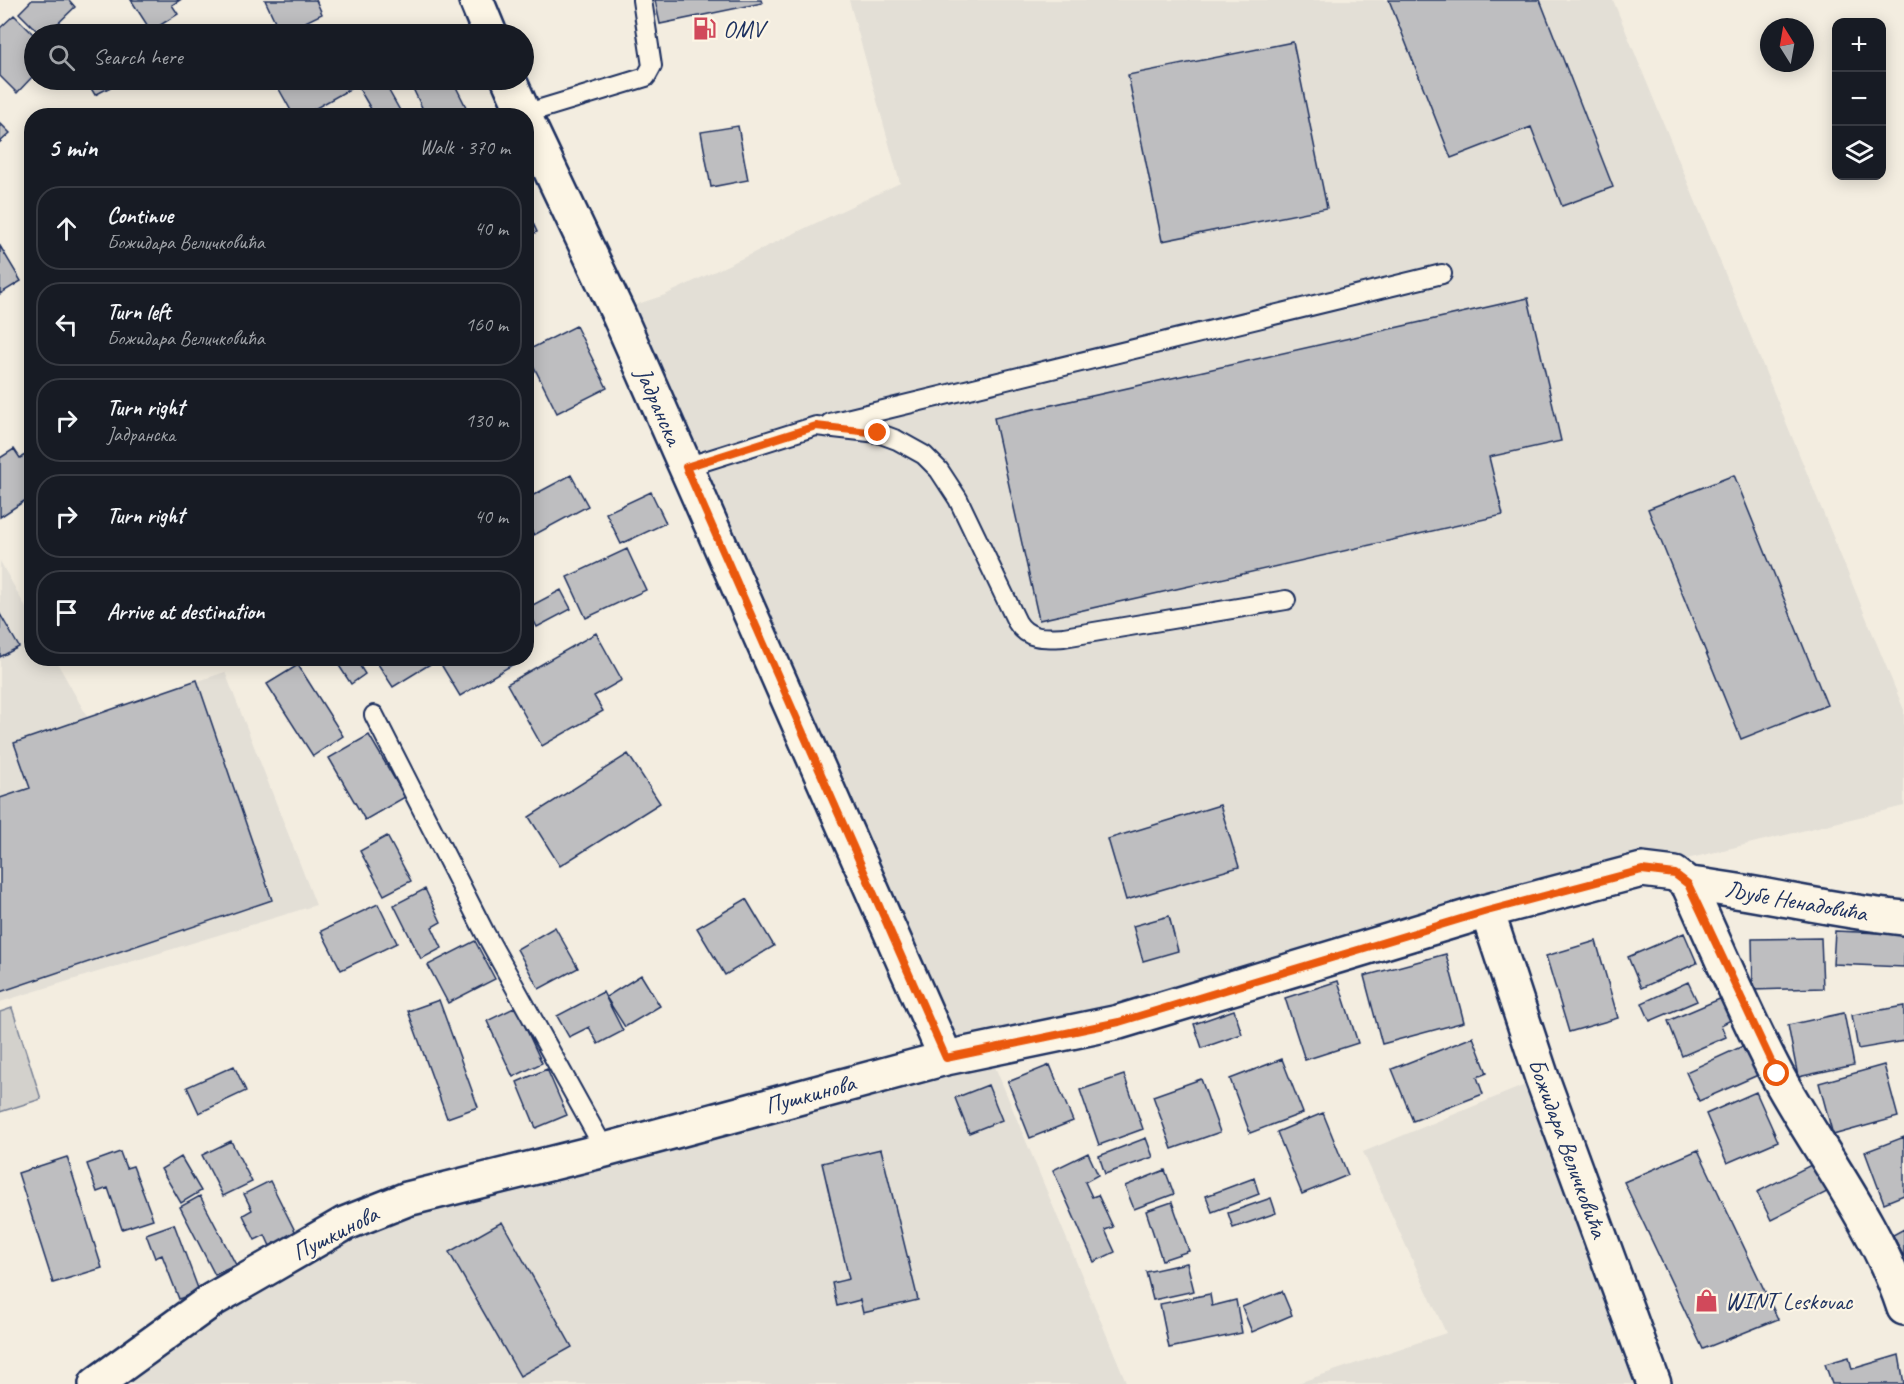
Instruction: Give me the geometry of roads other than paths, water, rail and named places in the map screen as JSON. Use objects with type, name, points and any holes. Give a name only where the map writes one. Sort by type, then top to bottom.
[{"type":"street","points":[[476,0],[486,24]]},
{"type":"street","name":"Јадранска","points":[[513,90],[521,108]]},
{"type":"street","name":"Јадранска","points":[[534,135],[617,311],[946,1058]]},
{"type":"street","points":[[946,1058],[1119,1022],[1487,911],[1642,870],[1675,874],[1688,884],[1777,1074],[1851,1198],[1894,1278],[1904,1308]]},
{"type":"street","name":"Љубе Ненадовића","points":[[1688,884],[1731,889],[1850,912],[1904,918]]},
{"type":"street","name":"Божидара Величковића","points":[[1487,911],[1542,1078],[1654,1384]]},
{"type":"street","name":"Пушкинова","points":[[96,1384],[212,1300],[344,1224],[407,1199],[605,1150],[946,1058]]},
{"type":"lane","points":[[534,113],[646,77],[652,66],[642,0]]},
{"type":"lane","points":[[686,467],[816,426],[1442,274]]},
{"type":"lane","points":[[816,426],[878,433],[897,440],[924,455],[939,470],[958,499],[1017,622],[1032,636],[1064,637],[1286,600]]},
{"type":"lane","points":[[374,715],[485,933],[605,1150]]},
{"type":"place","name":"OMV","points":[[705,29]]},
{"type":"place","name":"WINT Leskovac","points":[[1707,1301]]}]
